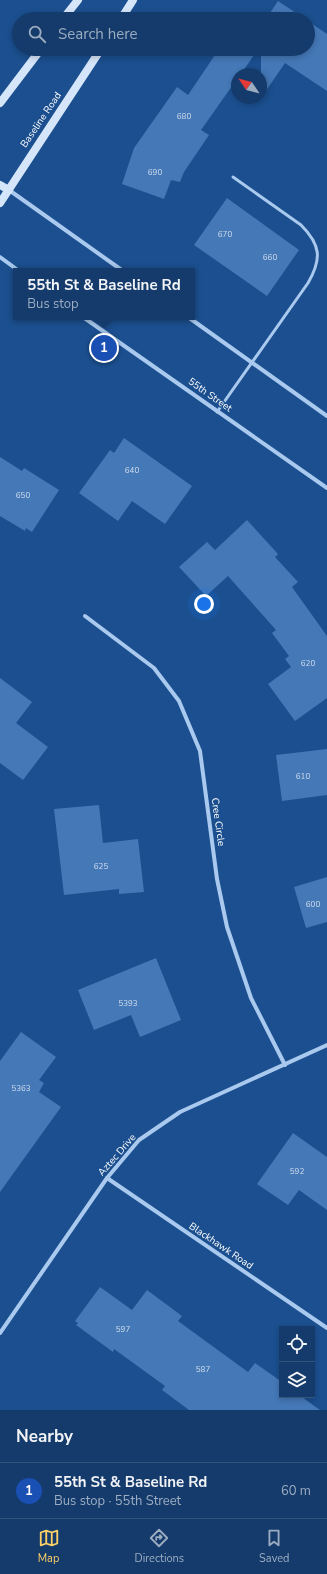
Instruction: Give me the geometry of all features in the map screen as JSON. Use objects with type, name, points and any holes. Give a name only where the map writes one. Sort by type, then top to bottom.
[{"type":"street","points":[[69,12],[78,0]]},
{"type":"street","points":[[125,12],[133,0]]},
{"type":"street","points":[[0,104],[36,56]]},
{"type":"street","name":"Baseline Road","points":[[0,203],[96,56]]},
{"type":"street","points":[[0,185],[120,268]]},
{"type":"street","points":[[0,257],[16,268]]},
{"type":"street","name":"55th Street","points":[[87,320],[327,488]]},
{"type":"street","points":[[192,320],[327,416]]},
{"type":"street","name":"Cree Circle","points":[[85,616],[154,668],[179,701],[200,751],[217,879],[227,927],[251,998],[285,1065]]},
{"type":"street","name":"Aztec Drive","points":[[0,1333],[107,1178],[139,1140],[180,1112],[327,1046]]},
{"type":"street","name":"Blackhawk Road","points":[[107,1178],[327,1328]]},
{"type":"lane","points":[[217,412],[308,284],[314,273],[318,254],[310,234],[301,225],[233,177]]},
{"type":"building","points":[[278,1],[294,12],[271,12]]},
{"type":"building","points":[[315,26],[327,34],[327,91],[285,63],[267,89],[267,68],[261,68],[261,56],[315,56]]},
{"type":"building","points":[[214,56],[253,56],[245,68],[231,68],[231,88],[201,130],[209,135],[184,172],[180,182],[171,180],[164,199],[122,184],[134,148],[177,87],[188,95]]},
{"type":"building","points":[[227,198],[299,250],[267,296],[194,245]]},
{"type":"building","points":[[124,438],[192,486],[165,524],[132,501],[118,521],[79,493],[110,450],[114,453]]},
{"type":"building","points":[[0,457],[22,471],[24,468],[59,490],[32,532],[26,528],[25,531],[0,516]]},
{"type":"building","points":[[247,520],[278,554],[275,557],[298,582],[292,587],[327,636],[327,698],[295,721],[268,684],[291,667],[285,659],[289,656],[272,633],[276,630],[228,576],[206,596],[179,567],[207,542],[215,550]]},
{"type":"building","points":[[0,678],[32,702],[16,723],[48,747],[23,780],[0,763]]},
{"type":"building","points":[[327,749],[327,795],[282,801],[276,755]]},
{"type":"building","points":[[99,805],[103,843],[138,839],[144,892],[119,894],[119,889],[64,895],[54,809]]},
{"type":"building","points":[[327,877],[327,922],[306,928],[294,887]]},
{"type":"building","points":[[156,958],[181,1020],[140,1037],[131,1015],[94,1030],[78,990]]},
{"type":"building","points":[[21,1032],[56,1057],[39,1080],[44,1083],[39,1092],[61,1107],[0,1192],[0,1061]]},
{"type":"building","points":[[293,1133],[327,1157],[327,1210],[299,1190],[288,1205],[257,1184]]},
{"type":"building","points":[[100,1287],[132,1310],[147,1290],[182,1316],[178,1321],[248,1372],[255,1363],[279,1380],[279,1398],[303,1398],[320,1410],[189,1410],[162,1390],[165,1386],[114,1349],[113,1352],[76,1325],[78,1323],[75,1321]]},
{"type":"place","name":"55th St & Baseline Rd","points":[[104,348]]}]
